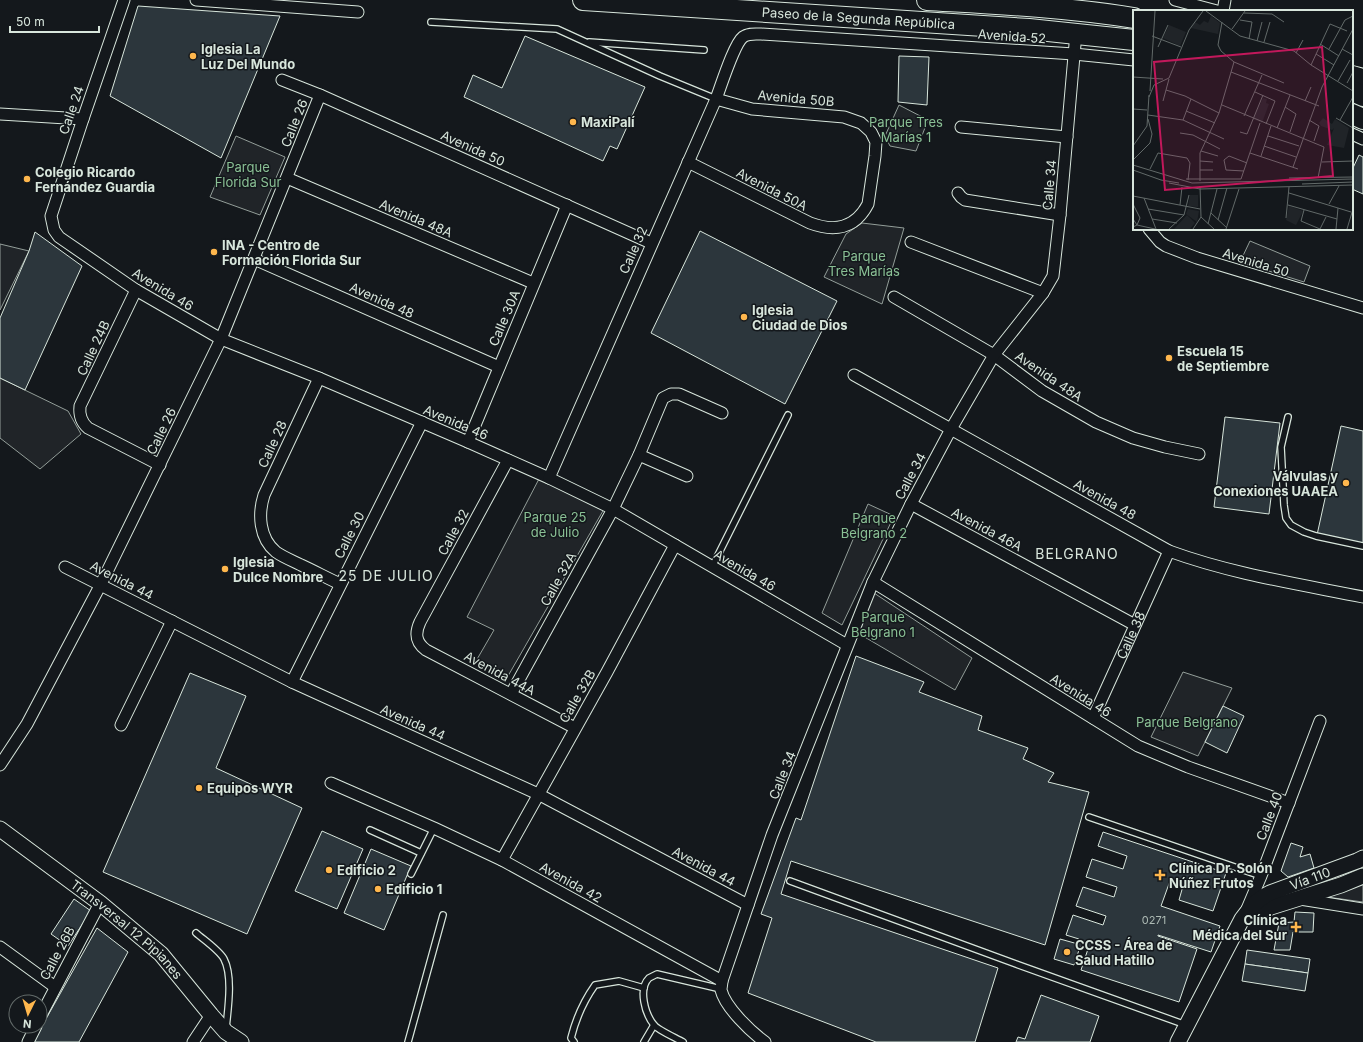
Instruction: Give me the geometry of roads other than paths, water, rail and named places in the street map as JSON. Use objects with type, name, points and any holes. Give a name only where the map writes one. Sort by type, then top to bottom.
[{"type":"highway","name":"Paseo de la Segunda República","points":[[583,0],[1029,29],[1133,40]]},
{"type":"highway","name":"Paseo de la Segunda República","points":[[928,0],[1078,5],[1133,18]]},
{"type":"highway","points":[[1353,76],[1363,79]]},
{"type":"highway","points":[[1353,91],[1363,96]]},
{"type":"highway","points":[[1353,114],[1363,119]]},
{"type":"main road","name":"Transversal 12 Pipianes","points":[[0,829],[100,903],[161,954],[226,1032],[241,1042]]},
{"type":"main road","name":"Vía 110","points":[[1178,1042],[1242,919],[1253,904],[1260,898],[1270,893],[1363,858]]},
{"type":"main road","name":"Vía 110","points":[[1242,919],[1270,907],[1298,899],[1363,876]]},
{"type":"street","name":"Calle 24","points":[[54,230],[51,216],[124,0]]},
{"type":"street","points":[[196,0],[358,12]]},
{"type":"street","points":[[1175,0],[1213,10]]},
{"type":"street","points":[[1222,10],[1225,0]]},
{"type":"street","name":"Calle 34","points":[[721,985],[772,835],[873,582],[911,504],[994,355],[1043,293],[1054,272],[1076,33]]},
{"type":"street","name":"Avenida 52","points":[[745,36],[761,34],[1074,54],[1133,60]]},
{"type":"street","name":"Calle 32","points":[[549,478],[716,99],[739,42],[745,36]]},
{"type":"street","points":[[1353,69],[1363,74]]},
{"type":"street","name":"Avenida 50","points":[[282,80],[320,95],[652,243]]},
{"type":"street","name":"Calle 26","points":[[0,765],[27,724],[101,584],[221,339],[320,95]]},
{"type":"street","name":"Avenida 50B","points":[[716,99],[752,109],[844,116],[861,122],[875,138],[876,145],[868,204],[858,217],[847,225]]},
{"type":"street","points":[[0,114],[83,119]]},
{"type":"street","points":[[961,127],[1067,137]]},
{"type":"street","points":[[1353,134],[1363,139]]},
{"type":"street","name":"Avenida 50A","points":[[688,162],[810,223],[829,228],[847,225]]},
{"type":"street","name":"Avenida 48A","points":[[287,178],[533,283]]},
{"type":"street","points":[[958,193],[961,198],[965,200],[1060,215]]},
{"type":"street","name":"Calle 30A","points":[[468,442],[566,205]]},
{"type":"street","name":"Avenida 46","points":[[54,230],[61,239],[136,290],[221,339],[319,378],[422,422],[549,478],[613,509],[848,645]]},
{"type":"street","name":"Avenida 50","points":[[1150,230],[1160,242],[1166,246],[1197,258],[1363,308]]},
{"type":"street","points":[[911,242],[1043,293]]},
{"type":"street","name":"Avenida 48","points":[[254,259],[499,367]]},
{"type":"street","name":"Calle 24B","points":[[136,290],[80,406],[81,419],[88,428],[160,465]]},
{"type":"street","name":"Avenida 48A","points":[[894,297],[994,355],[1042,391],[1096,422],[1133,438],[1165,447],[1199,454]]},
{"type":"street","name":"Avenida 48","points":[[854,375],[1169,552],[1220,567],[1363,597]]},
{"type":"street","name":"Calle 28","points":[[319,378],[264,495],[260,506],[261,524],[266,540],[277,553],[340,584]]},
{"type":"street","name":"Calle 32A","points":[[511,694],[613,509],[664,398],[673,393],[685,396],[722,413]]},
{"type":"street","name":"Calle 30","points":[[292,682],[422,422]]},
{"type":"street","points":[[639,455],[687,476]]},
{"type":"street","name":"Calle 32","points":[[417,639],[417,631],[420,622],[508,460]]},
{"type":"street","name":"Avenida 46A","points":[[911,504],[1135,625]]},
{"type":"street","name":"Calle 32B","points":[[502,860],[628,634],[675,545]]},
{"type":"street","name":"Calle 38","points":[[1093,718],[1169,552]]},
{"type":"street","name":"Avenida 44","points":[[65,567],[292,682],[538,794],[748,905]]},
{"type":"street","name":"Avenida 46","points":[[873,582],[1138,746],[1188,767],[1289,803]]},
{"type":"street","points":[[121,725],[172,621]]},
{"type":"street","name":"Avenida 44A","points":[[417,639],[420,645],[426,650],[575,728]]},
{"type":"street","name":"Calle 40","points":[[1242,919],[1261,876],[1320,721]]},
{"type":"street","name":"Avenida 42","points":[[331,783],[434,828],[502,860],[721,985]]},
{"type":"street","points":[[1298,899],[1363,909]]},
{"type":"street","name":"Calle 26B","points":[[48,1002],[100,903]]},
{"type":"street","points":[[0,947],[55,988]]},
{"type":"street","points":[[721,985],[727,1002],[736,1014],[757,1036],[765,1042]]},
{"type":"street","points":[[193,1042],[211,1015]]},
{"type":"lane","points":[[430,22],[557,29],[660,76],[716,99]]},
{"type":"lane","points":[[585,42],[704,50]]},
{"type":"lane","points":[[712,567],[788,415]]},
{"type":"lane","points":[[1288,417],[1280,447],[1286,518],[1291,525],[1304,532],[1363,546]]},
{"type":"lane","points":[[1089,817],[1261,876]]},
{"type":"lane","points":[[411,874],[434,828]]},
{"type":"lane","points":[[370,830],[421,854]]},
{"type":"lane","points":[[790,881],[1187,1025]]},
{"type":"lane","points":[[408,1042],[443,915]]},
{"type":"lane","points":[[196,933],[224,958],[229,984],[226,1032]]},
{"type":"lane","points":[[683,1042],[654,1025],[645,1008],[643,998],[644,988],[649,979],[657,974],[721,985]]},
{"type":"lane","points":[[574,1042],[571,1038],[574,1024],[584,1000],[595,985],[619,981],[644,988]]},
{"type":"lane","points":[[644,1042],[654,1025]]},
{"type":"place","name":"Iglesia La Luz Del Mundo","points":[[193,56]]},
{"type":"place","name":"MaxiPalí","points":[[573,122]]},
{"type":"place","name":"Colegio Ricardo Fernández Guardia","points":[[27,179]]},
{"type":"place","name":"INA - Centro de Formación Florida Sur","points":[[214,252]]},
{"type":"place","name":"Iglesia Ciudad de Dios","points":[[744,317]]},
{"type":"place","name":"Escuela 15 de Septiembre","points":[[1169,358]]},
{"type":"place","name":"Válvulas y Conexiones UAAEA","points":[[1346,483]]},
{"type":"place","name":"Iglesia Dulce Nombre","points":[[225,569]]},
{"type":"place","name":"Equipos WYR","points":[[199,788]]},
{"type":"place","name":"Edificio 2","points":[[329,870]]},
{"type":"place","name":"Clínica Dr. Solón Núñez Frutos","points":[[1160,875]]},
{"type":"place","name":"Edificio 1","points":[[378,889]]},
{"type":"place","name":"Clínica Médica del Sur","points":[[1296,927]]},
{"type":"place","name":"CCSS - Área de Salud Hatillo","points":[[1067,952]]},
{"type":"district","name":"BELGRANO","points":[[1077,554]]},
{"type":"district","name":"25 DE JULIO","points":[[386,576]]},
{"type":"park label","name":"Parque Tres Marías 1","points":[[906,130]]},
{"type":"park label","name":"Parque Florida Sur","points":[[248,174]]},
{"type":"park label","name":"Parque Tres Marías","points":[[864,264]]},
{"type":"park label","name":"Parque 25 de Julio","points":[[555,524]]},
{"type":"park label","name":"Parque Belgrano 2","points":[[874,526]]},
{"type":"park label","name":"Parque Belgrano 1","points":[[883,624]]},
{"type":"park label","name":"Parque Belgrano","points":[[1187,722]]}]
